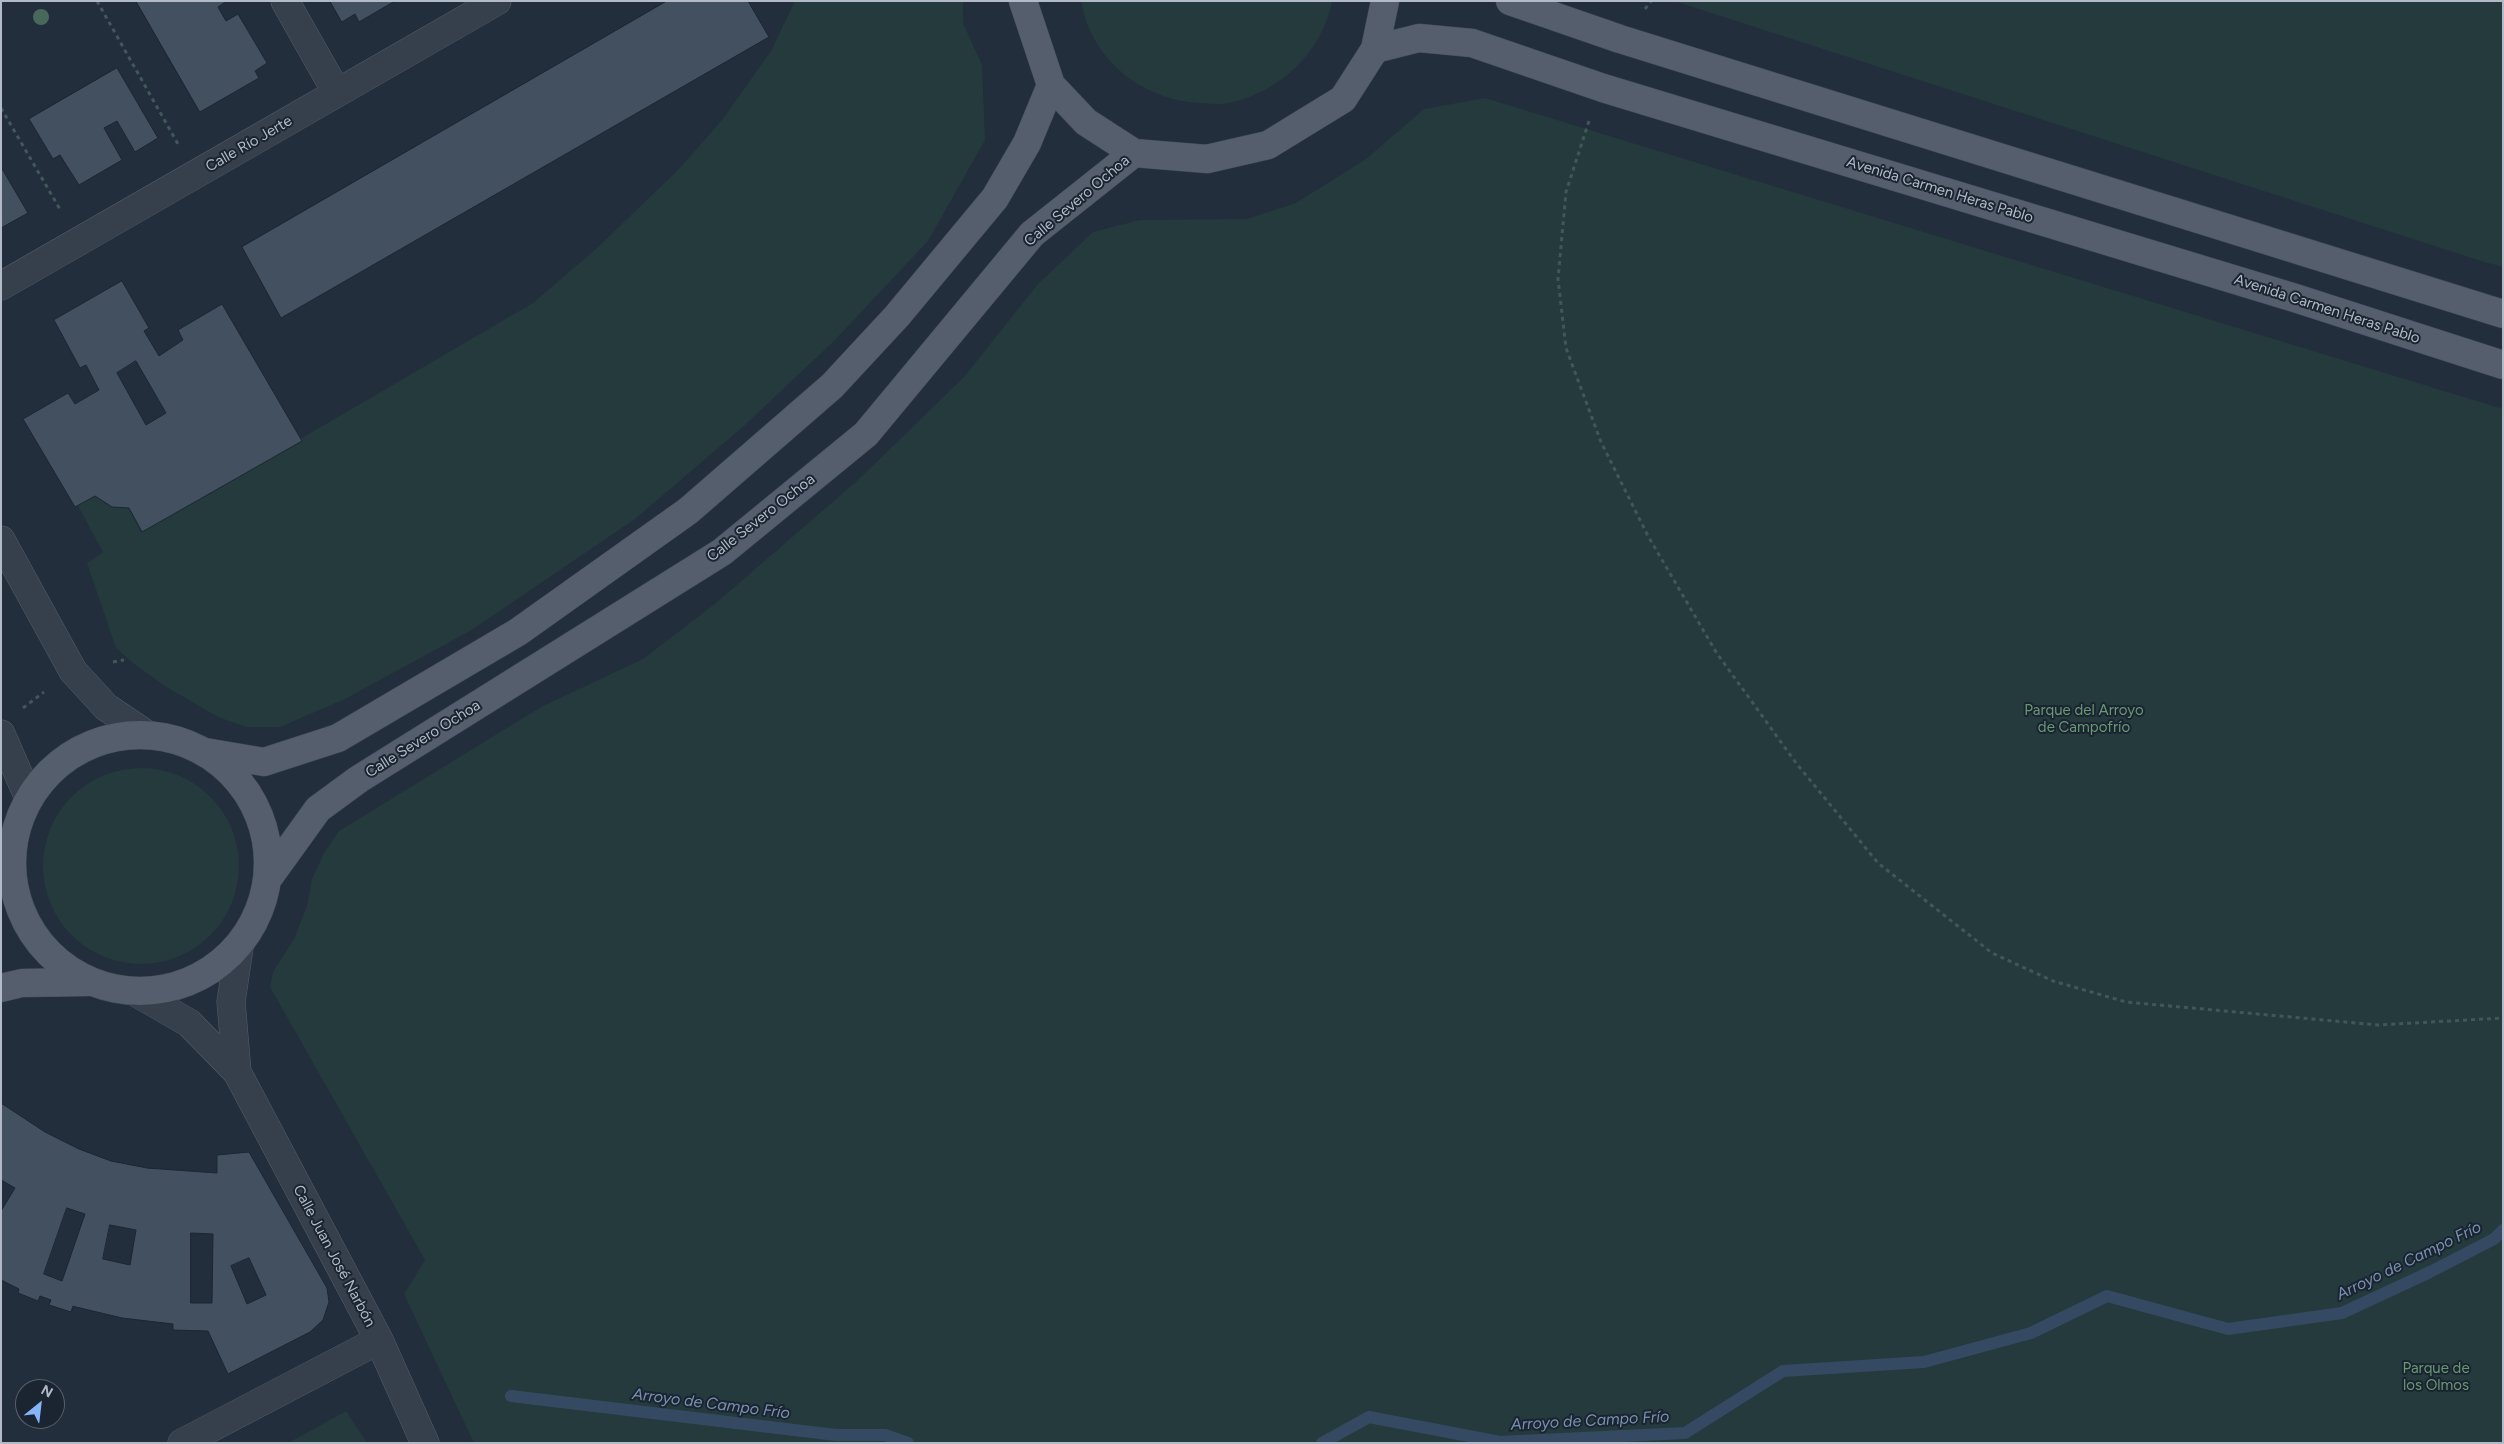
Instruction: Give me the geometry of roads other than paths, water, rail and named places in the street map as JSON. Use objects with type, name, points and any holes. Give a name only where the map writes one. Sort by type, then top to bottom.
[{"type":"main road","points":[[1023,1],[1051,85],[1086,122],[1134,153],[1207,159],[1268,145],[1343,99],[1375,48],[1385,1]]},
{"type":"main road","points":[[1510,1],[1620,39],[2503,314]]},
{"type":"main road","name":"Avenida Carmen Heras Pablo","points":[[1375,48],[1419,38],[1472,43],[1603,88],[2295,298],[2503,365]]},
{"type":"main road","points":[[87,982],[34,940],[5,877],[28,796],[52,769],[86,744],[146,734],[205,752],[264,762],[338,738],[518,632],[688,511],[832,386],[897,316],[995,198],[1028,144],[1051,85]]},
{"type":"main road","name":"Calle Severo Ochoa","points":[[269,876],[318,809],[367,774],[722,552],[866,434],[1032,234],[1134,153]]},
{"type":"main road","points":[[1,988],[22,984],[87,982],[137,993],[202,978],[239,948],[269,876],[267,839],[246,790],[205,752]]},
{"type":"street","points":[[285,1],[337,93]]},
{"type":"street","name":"Calle Río Jerte","points":[[1,286],[497,1]]},
{"type":"street","points":[[1,540],[73,671],[106,707],[146,734]]},
{"type":"street","points":[[1,734],[28,796]]},
{"type":"street","name":"Calle Juan José Narbón","points":[[237,1072],[231,1002],[239,948]]},
{"type":"street","name":"Calle Juan José Narbón","points":[[137,993],[189,1023],[237,1072],[379,1340],[425,1443]]},
{"type":"street","points":[[182,1443],[379,1340]]},
{"type":"waterway","name":"Arroyo de Campo Frío","points":[[1322,1443],[1369,1417],[1500,1442],[1685,1433],[1783,1371],[1924,1362],[2031,1333],[2107,1296],[2228,1329],[2342,1313],[2430,1272],[2494,1239],[2503,1230]]},
{"type":"waterway","name":"Arroyo de Campo Frío","points":[[511,1396],[836,1435],[885,1435],[908,1443]]},
{"type":"park label","name":"Parque del Arroyo de Campofrío","points":[[2084,720]]},
{"type":"park label","name":"Parque de los Olmos","points":[[2436,1378]]}]
